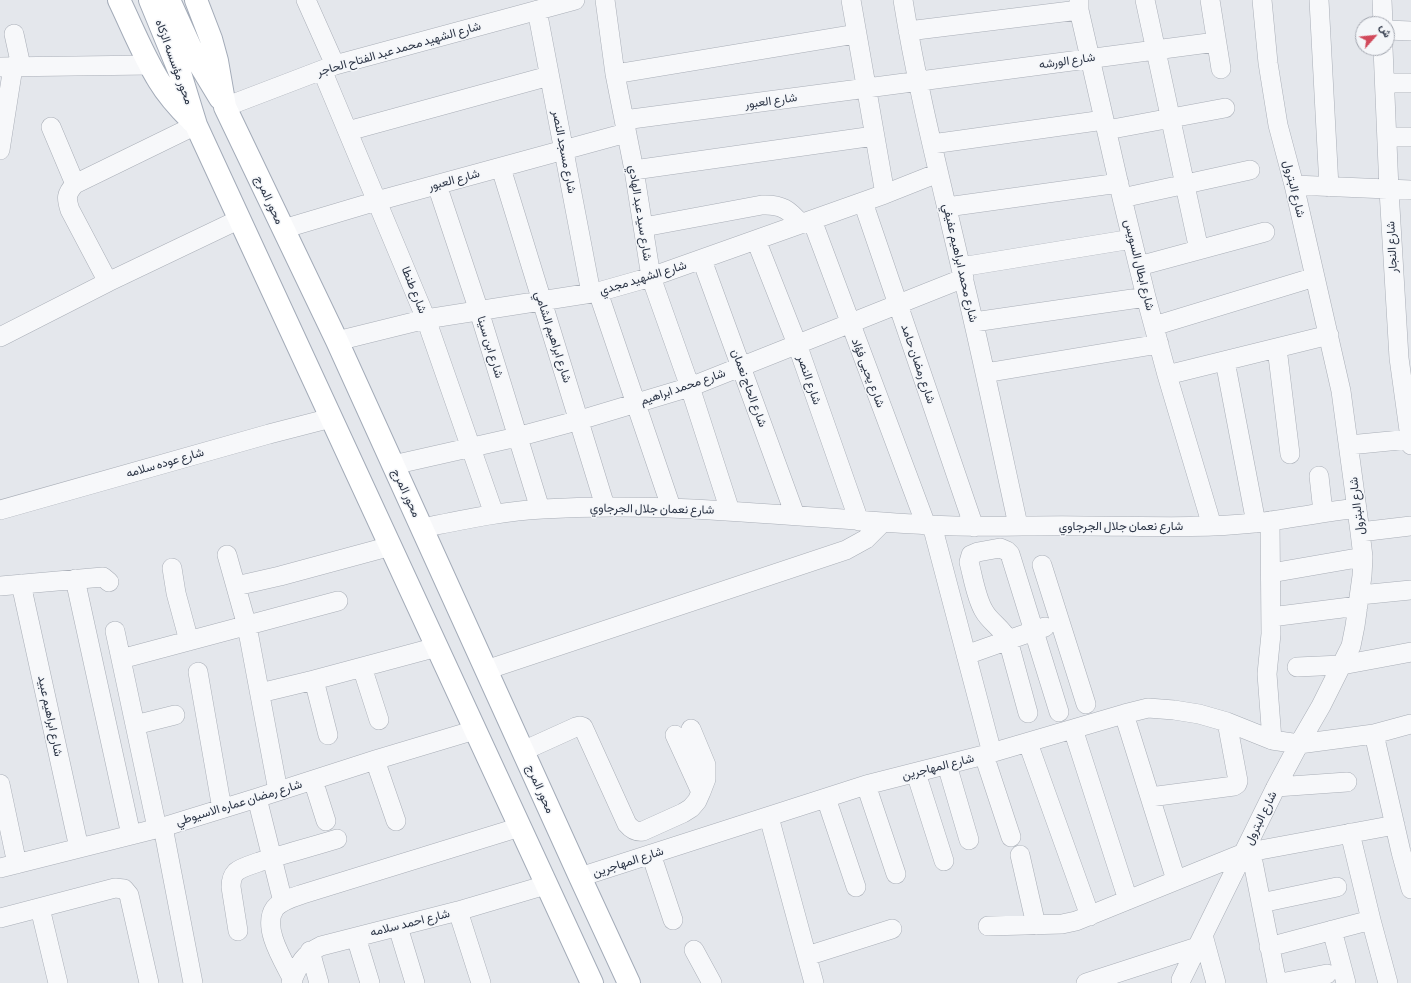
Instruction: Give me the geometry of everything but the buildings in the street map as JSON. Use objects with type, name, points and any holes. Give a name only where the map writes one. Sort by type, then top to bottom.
[{"type":"main road","points":[[119,0],[150,65],[170,97],[196,125],[592,983]]},
{"type":"main road","name":"محور مؤسسه الزكاه","points":[[150,0],[168,14],[225,107]]},
{"type":"main road","name":"محور المرج","points":[[196,0],[211,39],[217,61],[225,107],[337,341],[522,751],[629,983]]},
{"type":"main road","name":"محور مؤسسه الزكاه","points":[[168,14],[180,73],[196,125]]},
{"type":"street","name":"شارع طنطا","points":[[306,0],[348,131],[426,319],[494,514]]},
{"type":"street","name":"شارع الشهيد محمد عبد الفتاح الحاجر","points":[[225,107],[328,68],[575,0]]},
{"type":"street","name":"شارع سيد عبد الهادي","points":[[605,0],[615,74],[634,170],[651,277],[690,387],[730,511]]},
{"type":"street","points":[[851,0],[885,194]]},
{"type":"street","name":"شارع محمد ابراهيم عفيفي","points":[[903,0],[918,81],[938,173],[974,322],[1018,525]]},
{"type":"street","points":[[1145,0],[1199,250]]},
{"type":"street","points":[[1210,0],[1221,69]]},
{"type":"street","name":"شارع البترول","points":[[1181,980],[1247,852],[1276,787],[1321,706],[1351,646],[1359,600],[1363,557],[1341,391],[1294,185],[1278,125],[1272,94],[1262,0]]},
{"type":"street","points":[[1319,0],[1329,187]]},
{"type":"street","points":[[1382,0],[1382,16]]},
{"type":"street","points":[[908,31],[1079,5]]},
{"type":"street","name":"شارع ابطال السويس","points":[[1079,5],[1105,125],[1146,297],[1167,375],[1212,526]]},
{"type":"street","name":"شارع مسجد النصر","points":[[537,10],[563,150],[595,292],[671,508]]},
{"type":"street","points":[[1395,30],[1411,30]]},
{"type":"street","points":[[0,150],[14,34]]},
{"type":"street","points":[[615,74],[856,34]]},
{"type":"street","name":"شارع الورشه","points":[[918,81],[1216,42]]},
{"type":"street","name":"شارع النجار","points":[[1383,56],[1389,190],[1399,358],[1411,441]]},
{"type":"street","points":[[11,66],[150,65]]},
{"type":"street","points":[[348,131],[549,76]]},
{"type":"street","name":"شارع العبور","points":[[283,228],[563,150],[625,127],[918,81]]},
{"type":"street","points":[[1385,83],[1411,83]]},
{"type":"street","points":[[932,144],[1171,118],[1225,108]]},
{"type":"street","points":[[108,282],[70,210],[67,200],[69,191],[75,184],[196,125]]},
{"type":"street","points":[[51,127],[75,184]]},
{"type":"street","points":[[634,170],[874,136]]},
{"type":"street","points":[[1387,137],[1411,137]]},
{"type":"street","name":"شارع ابراهيم الشامي","points":[[501,168],[541,301],[580,420],[605,506]]},
{"type":"street","points":[[947,208],[1185,184],[1250,170]]},
{"type":"street","name":"شارع الشهيد مجدي","points":[[337,341],[426,319],[595,292],[651,277],[863,202],[938,173]]},
{"type":"street","name":"شارع ابن سينا","points":[[438,185],[479,311],[540,509]]},
{"type":"street","points":[[1294,185],[1411,190]]},
{"type":"street","name":"شارع رمضان حامد","points":[[863,202],[974,526]]},
{"type":"street","points":[[644,227],[762,205],[783,207],[806,222]]},
{"type":"street","points":[[0,337],[108,282],[240,219]]},
{"type":"street","name":"شارع يحيى فؤاد","points":[[806,222],[850,323],[929,525],[966,655],[988,754],[1011,837]]},
{"type":"street","points":[[1139,266],[1266,232]]},
{"type":"street","name":"شارع محمد ابراهيم","points":[[393,465],[518,437],[690,387],[898,304],[962,272],[1132,239]]},
{"type":"street","name":"شارع النصر","points":[[756,240],[797,344],[859,521]]},
{"type":"street","name":"شارع الحاج نعمان","points":[[702,260],[795,515]]},
{"type":"street","points":[[985,373],[1156,335],[1314,277]]},
{"type":"street","points":[[974,322],[1146,297]]},
{"type":"street","points":[[1167,375],[1329,335]]},
{"type":"street","points":[[1277,348],[1290,454]]},
{"type":"street","points":[[1225,361],[1263,522],[1271,573],[1270,648],[1267,674],[1272,740]]},
{"type":"street","name":"شارع عوده سلامه","points":[[0,510],[331,418]]},
{"type":"street","points":[[1349,445],[1411,441]]},
{"type":"street","points":[[1319,476],[1323,512]]},
{"type":"street","name":"شارع نعمان جلال الجرجاوي","points":[[422,528],[494,514],[540,509],[605,506],[730,511],[859,521],[974,526],[1212,526],[1263,522],[1357,508]]},
{"type":"street","points":[[486,670],[846,550],[866,539],[883,522]]},
{"type":"street","points":[[1360,532],[1411,526]]},
{"type":"street","points":[[236,586],[280,576],[391,546]]},
{"type":"street","points":[[1028,713],[1008,640],[986,615],[981,604],[969,562],[969,558],[974,553],[1000,548],[1010,554],[1059,712]]},
{"type":"street","points":[[227,555],[247,626],[278,791]]},
{"type":"street","points":[[1271,573],[1363,557]]},
{"type":"street","points":[[1042,565],[1086,704]]},
{"type":"street","points":[[172,568],[176,593],[189,641]]},
{"type":"street","points":[[0,586],[103,577],[109,582]]},
{"type":"street","points":[[75,579],[131,835]]},
{"type":"street","name":"شارع ابراهيم عبيد","points":[[21,584],[79,848]]},
{"type":"street","points":[[1271,617],[1411,590]]},
{"type":"street","points":[[121,659],[338,601]]},
{"type":"street","points":[[966,655],[1060,622]]},
{"type":"street","points":[[115,630],[135,725],[160,828],[193,983]]},
{"type":"street","points":[[260,693],[437,647]]},
{"type":"street","points":[[1297,666],[1342,665],[1411,652]]},
{"type":"street","points":[[362,667],[379,720]]},
{"type":"street","points":[[198,672],[222,809]]},
{"type":"street","points":[[314,680],[328,735]]},
{"type":"street","name":"شارع المهاجرين","points":[[580,877],[866,785],[988,754],[1148,708],[1199,714],[1227,722],[1272,740],[1299,744],[1374,734],[1411,724]]},
{"type":"street","points":[[1124,714],[1176,880]]},
{"type":"street","points":[[135,725],[174,715]]},
{"type":"street","points":[[1150,798],[1234,786],[1237,784],[1238,781],[1227,722]]},
{"type":"street","points":[[522,751],[576,727],[583,727],[627,824],[631,829],[643,831],[691,808],[697,801],[701,792],[706,779],[706,765],[683,732]]},
{"type":"street","points":[[1073,729],[1128,900]]},
{"type":"street","name":"شارع رمضان عماره الاسيوطي","points":[[8,866],[160,828],[374,760],[475,730]]},
{"type":"street","points":[[1374,734],[1395,825],[1406,851],[1411,889]]},
{"type":"street","points":[[1028,743],[1090,916]]},
{"type":"street","points":[[374,760],[396,821]]},
{"type":"street","points":[[947,765],[969,840]]},
{"type":"street","points":[[916,773],[944,860]]},
{"type":"street","points":[[313,780],[326,821]]},
{"type":"street","points":[[1276,787],[1347,782]]},
{"type":"street","points":[[0,784],[8,866]]},
{"type":"street","points":[[866,785],[896,874]]},
{"type":"street","points":[[257,798],[283,902]]},
{"type":"street","points":[[826,798],[856,887]]},
{"type":"street","points":[[769,817],[814,983]]},
{"type":"street","points":[[988,926],[1062,924],[1090,916],[1247,852],[1395,825]]},
{"type":"street","points":[[292,981],[278,952],[272,935],[271,919],[275,908],[283,902],[303,894],[520,827]]},
{"type":"street","points":[[1350,834],[1388,983]]},
{"type":"street","points":[[238,931],[231,887],[233,875],[242,868],[337,839]]},
{"type":"street","points":[[1247,852],[1260,903],[1277,983]]},
{"type":"street","points":[[651,854],[673,920]]},
{"type":"street","points":[[1020,855],[1036,925]]},
{"type":"street","name":"شارع احمد سلامه","points":[[310,951],[321,946],[458,911],[546,885]]},
{"type":"street","points":[[1260,903],[1337,887]]},
{"type":"street","points":[[0,918],[115,888],[124,889],[129,895],[148,983]]},
{"type":"street","points":[[40,908],[58,983]]},
{"type":"street","points":[[458,911],[481,983]]},
{"type":"street","points":[[1269,947],[1371,920]]},
{"type":"street","points":[[398,927],[415,983]]},
{"type":"street","points":[[807,956],[892,929]]},
{"type":"street","points":[[1332,930],[1346,983]]},
{"type":"street","points":[[356,937],[370,983]]},
{"type":"street","points":[[1086,983],[1200,941],[1216,983]]},
{"type":"street","points":[[694,950],[712,983]]},
{"type":"street","points":[[292,981],[300,962],[310,951]]},
{"type":"street","points":[[310,951],[319,983]]},
{"type":"street","points":[[1282,983],[1327,974]]}]
